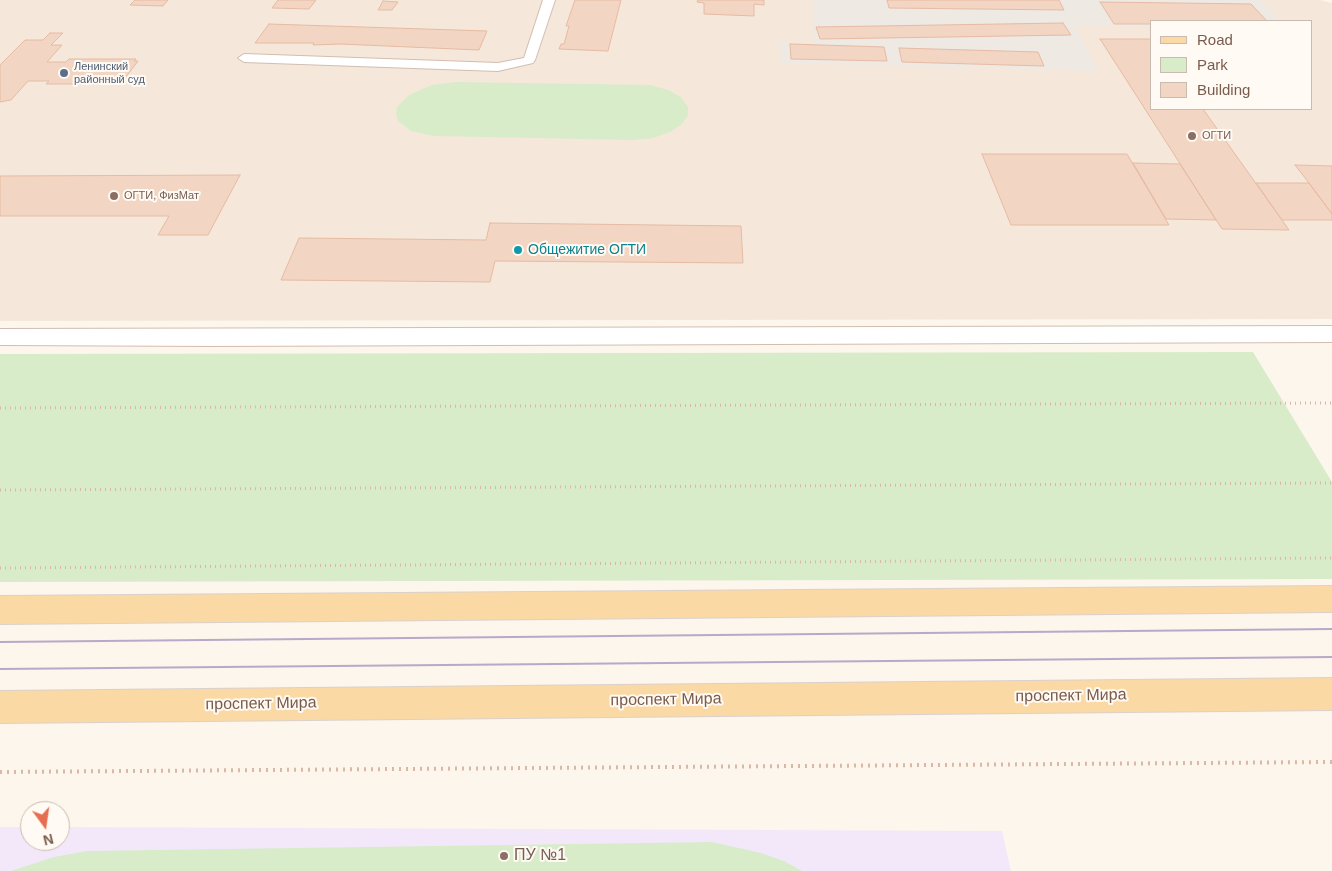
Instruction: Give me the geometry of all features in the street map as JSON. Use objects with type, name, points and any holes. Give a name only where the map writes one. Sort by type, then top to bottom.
[{"type":"main road","points":[[0,610],[1332,599]]},
{"type":"main road","name":"проспект Мира","points":[[0,707],[1332,694]]},
{"type":"street","points":[[0,337],[1332,334]]},
{"type":"lane","points":[[244,58],[498,67],[529,60],[549,0]]},
{"type":"path","points":[[0,408],[1332,403]]},
{"type":"path","points":[[0,490],[1332,483]]},
{"type":"path","points":[[0,568],[1332,558]]},
{"type":"path","points":[[0,772],[1332,762]]},
{"type":"shaded area","points":[[0,0],[1320,0],[1332,3],[1332,319],[0,321]]},
{"type":"shaded area","points":[[813,0],[1262,0],[1280,20],[1150,20],[1150,27],[1074,25],[1098,71],[781,63],[778,42],[814,43]]},
{"type":"shaded area","name":"ПУ №1","points":[[0,827],[20,827],[20,851],[70,851],[70,827],[1002,831],[1011,871],[0,871]]},
{"type":"green space","points":[[455,82],[651,85],[668,90],[681,97],[688,107],[688,115],[682,124],[670,132],[653,138],[634,140],[434,136],[411,131],[398,121],[397,107],[409,95],[432,85]]},
{"type":"green space","points":[[1253,352],[1332,482],[1332,579],[0,582],[0,354]]},
{"type":"green space","points":[[712,842],[761,853],[784,861],[802,871],[11,871],[54,857],[87,851]]},
{"type":"building","points":[[135,0],[168,0],[163,6],[130,5]]},
{"type":"building","points":[[278,0],[316,0],[309,9],[272,8]]},
{"type":"building","points":[[575,0],[621,0],[608,51],[559,49],[561,44],[564,44],[569,26],[566,26]]},
{"type":"building","points":[[698,0],[764,0],[764,5],[754,4],[754,16],[704,14],[704,3],[697,2]]},
{"type":"building","points":[[887,0],[1059,0],[1064,10],[889,8]]},
{"type":"building","points":[[383,1],[398,2],[392,10],[378,10]]},
{"type":"building","points":[[1100,2],[1251,4],[1266,20],[1150,20],[1150,24],[1114,24]]},
{"type":"building","points":[[1063,23],[1071,35],[820,39],[816,27]]},
{"type":"building","points":[[269,24],[487,31],[479,50],[340,44],[313,45],[314,43],[255,43]]},
{"type":"building","name":"Ленинский районный суд","points":[[50,33],[63,33],[51,45],[62,45],[47,62],[66,62],[69,59],[136,59],[134,61],[138,61],[122,82],[115,84],[46,84],[49,81],[28,81],[11,100],[0,102],[0,65],[25,40],[43,40]]},
{"type":"building","name":"ОГТИ","points":[[1100,39],[1150,39],[1150,110],[1204,110],[1289,230],[1222,229]]},
{"type":"building","points":[[790,44],[884,47],[887,61],[791,59]]},
{"type":"building","points":[[899,48],[1038,52],[1044,66],[902,62]]},
{"type":"building","points":[[982,154],[1127,154],[1169,225],[1011,225]]},
{"type":"building","points":[[1133,163],[1180,164],[1216,220],[1166,219]]},
{"type":"building","points":[[1295,165],[1332,166],[1332,214],[1309,183]]},
{"type":"building","name":"ОГТИ, ФизМат","points":[[240,175],[208,235],[158,235],[169,216],[0,216],[0,176]]},
{"type":"building","points":[[1256,183],[1309,183],[1332,214],[1332,220],[1282,220]]},
{"type":"building","name":"Общежитие ОГТИ","points":[[490,223],[741,226],[743,263],[495,261],[490,282],[281,280],[299,238],[486,240]]},
{"type":"tram line","points":[[0,642],[1332,629]]},
{"type":"tram line","points":[[0,669],[1332,657]]},
{"type":"place","name":"Ленинский районный суд","points":[[64,73]]},
{"type":"place","name":"ОГТИ","points":[[1192,136]]},
{"type":"place","name":"ОГТИ, ФизМат","points":[[114,196]]},
{"type":"place","name":"Общежитие ОГТИ","points":[[518,250]]},
{"type":"place","name":"ПУ №1","points":[[504,856]]}]
